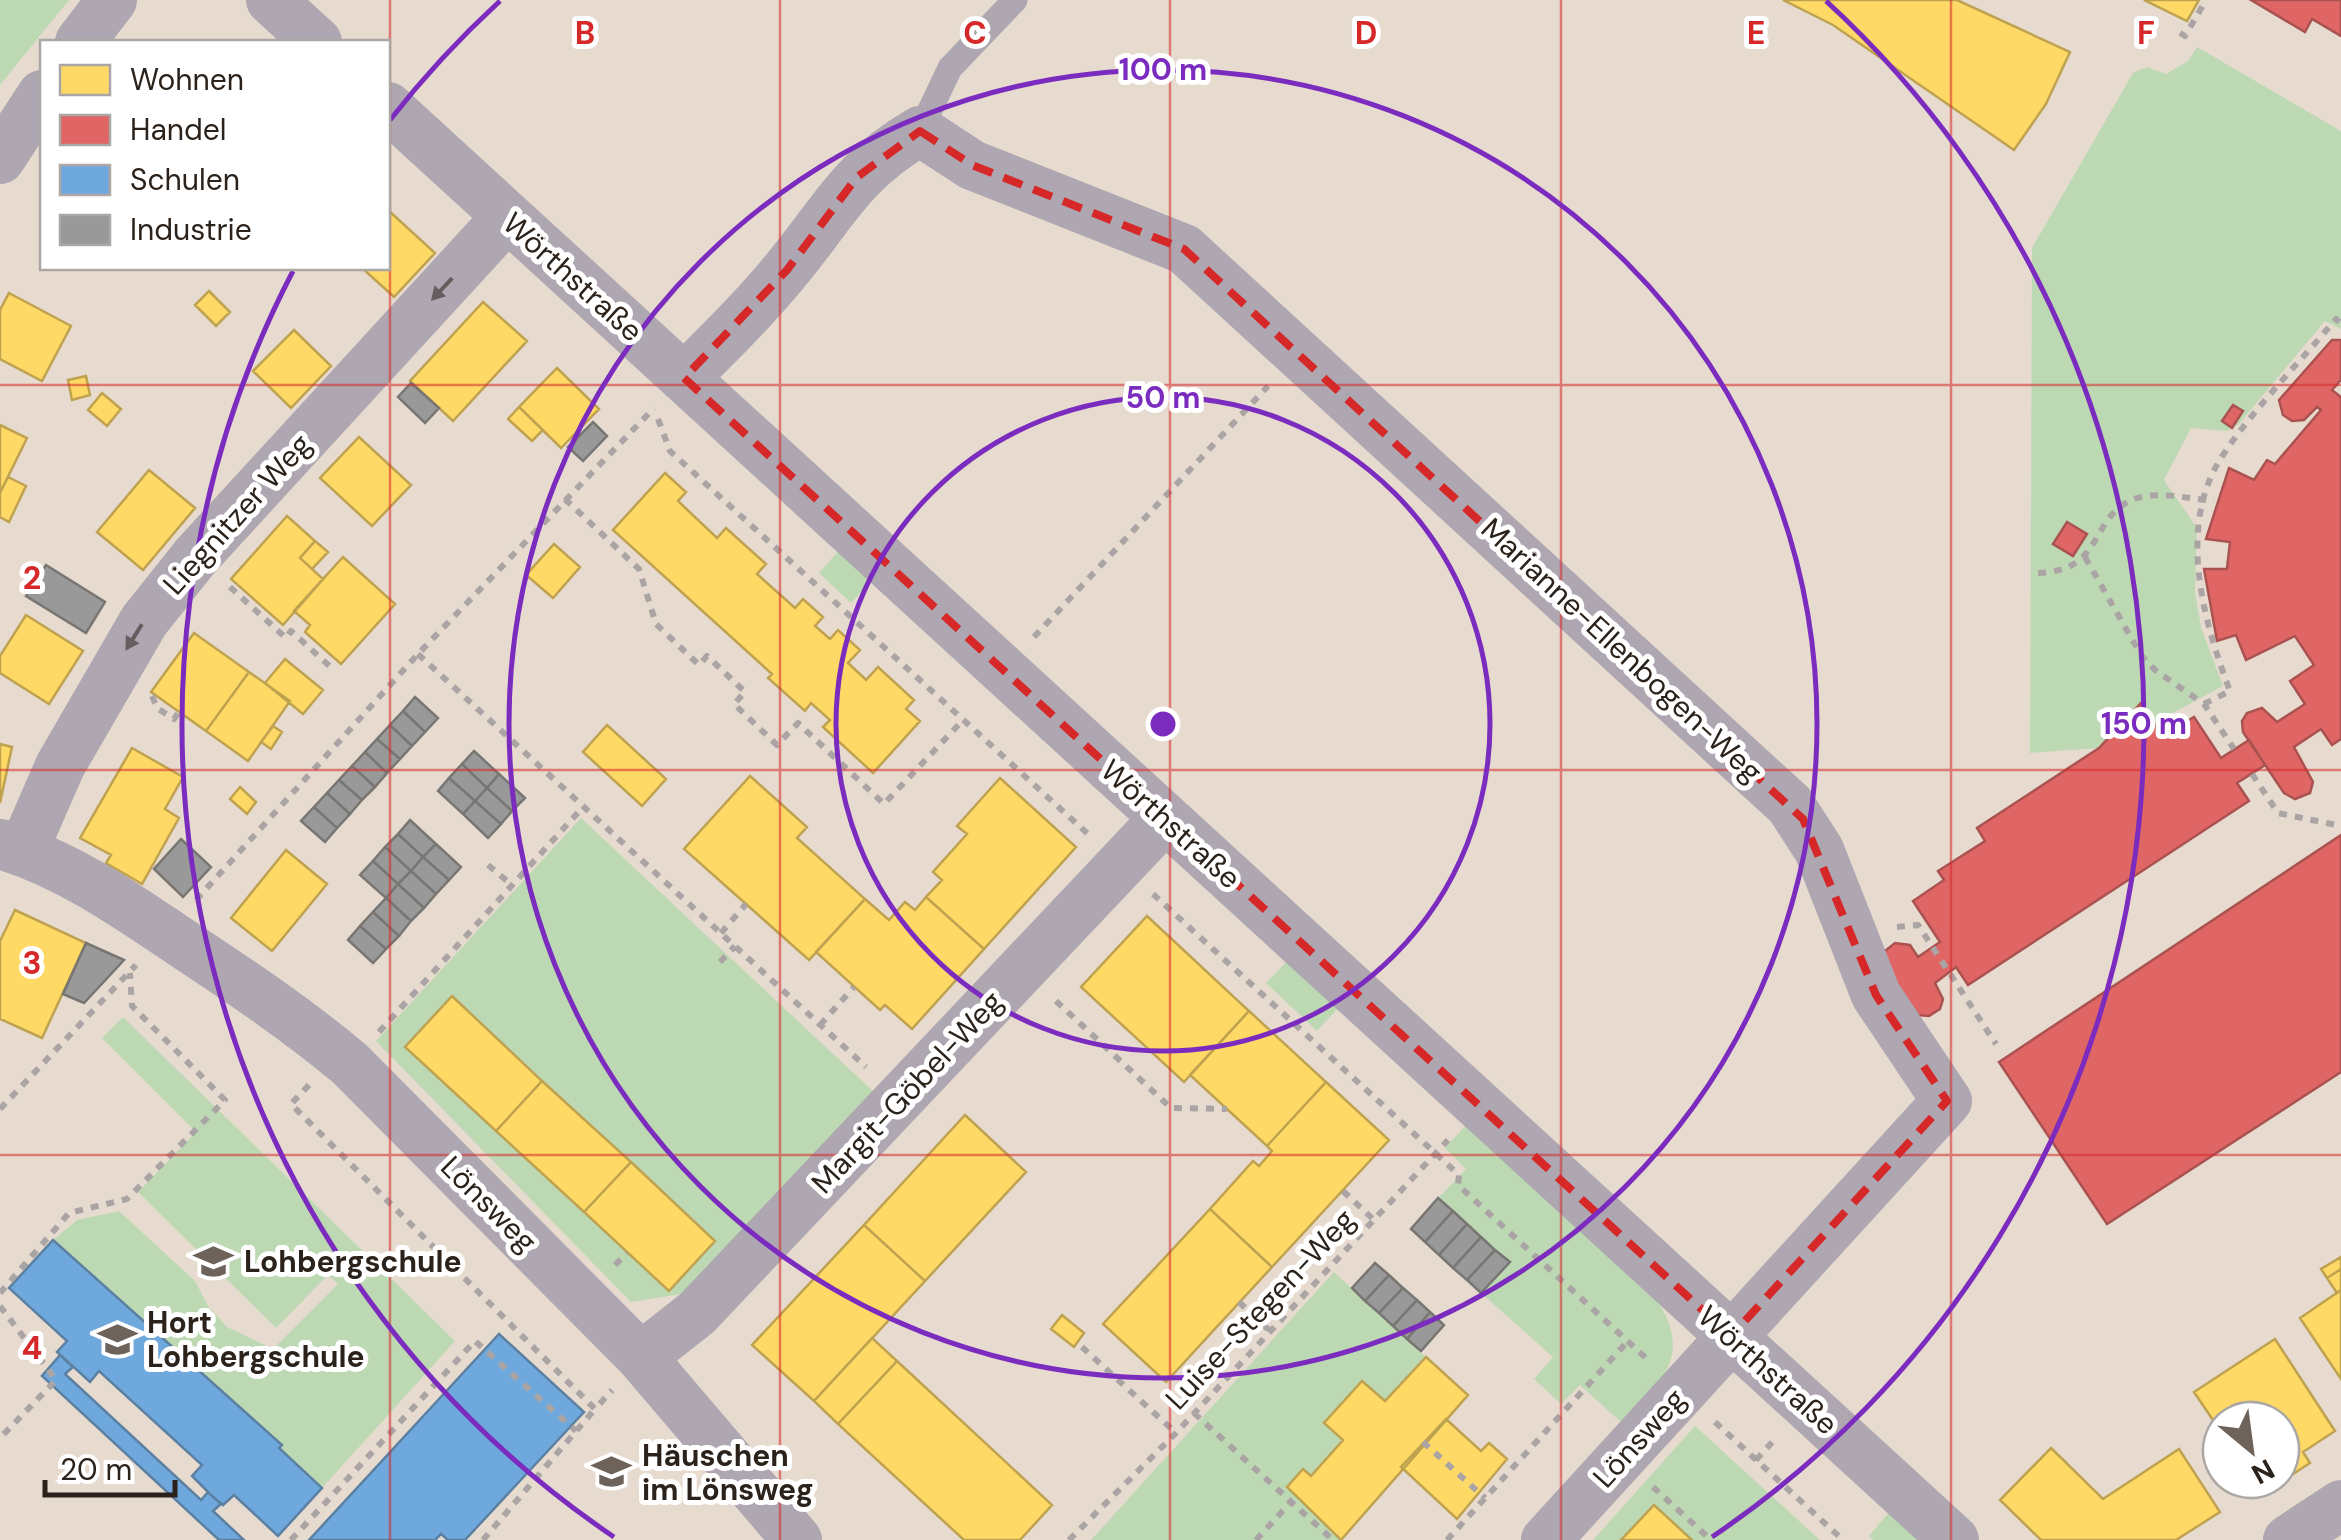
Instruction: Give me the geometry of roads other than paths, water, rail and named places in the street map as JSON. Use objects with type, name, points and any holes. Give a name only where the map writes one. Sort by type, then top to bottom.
[{"type":"street","points":[[82,40],[112,0]]},
{"type":"street","points":[[270,0],[315,40]]},
{"type":"street","points":[[4,146],[40,98]]},
{"type":"street","name":"Wörthstraße","points":[[390,109],[507,216],[669,393],[1003,670],[1954,1540]]},
{"type":"street","points":[[669,393],[787,270],[875,158],[920,131]]},
{"type":"street","name":"Marianne-Ellenbogen-Weg","points":[[920,131],[972,165],[1184,249],[1790,805],[1819,850],[1876,995],[1947,1101],[1731,1336]]},
{"type":"street","name":"Liegnitzer Weg","points":[[154,922],[12,847],[144,621],[196,556],[507,216]]},
{"type":"street","name":"Margit-Göbel-Weg","points":[[641,1357],[698,1313],[1164,818]]},
{"type":"street","name":"Lönsweg","points":[[154,922],[300,1022],[350,1064],[641,1357],[796,1540]]},
{"type":"street","name":"Lönsweg","points":[[1546,1540],[1731,1336]]},
{"type":"street","points":[[2288,1540],[2341,1504]]},
{"type":"lane","points":[[920,131],[950,68],[1015,0]]},
{"type":"place","name":"Lohbergschule","points":[[214,1261]]},
{"type":"place","name":"Hort Lohbergschule","points":[[117,1339]]},
{"type":"place","name":"Häuschen im Lönsweg","points":[[612,1472]]}]
